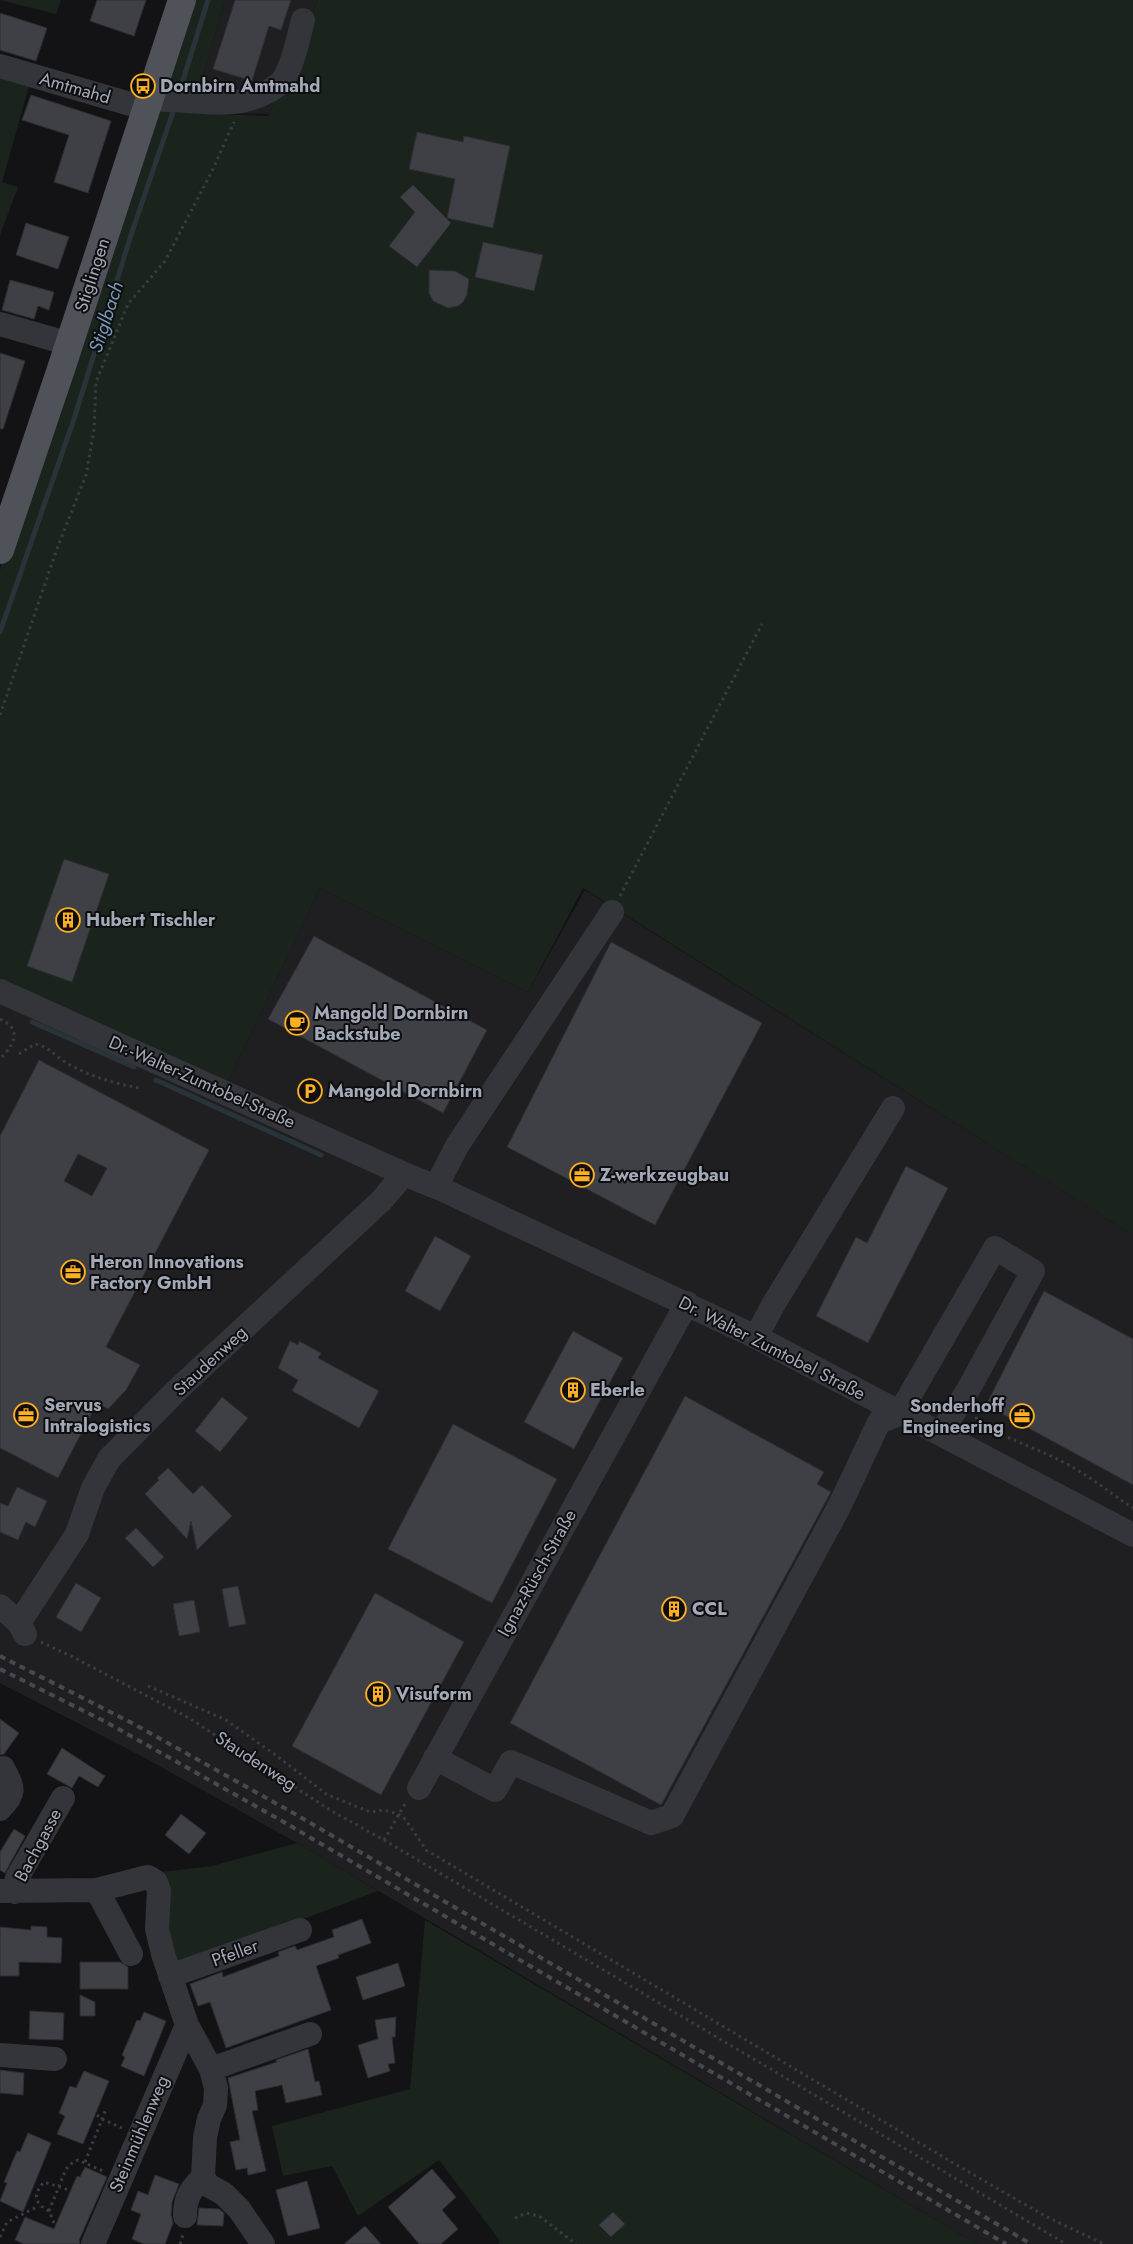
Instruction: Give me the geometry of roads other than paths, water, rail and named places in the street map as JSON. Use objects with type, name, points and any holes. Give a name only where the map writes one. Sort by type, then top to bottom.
[{"type":"main road","name":"Stiglingen","points":[[0,550],[5,515],[70,344],[157,100],[182,0]]},
{"type":"street","name":"Amtmahd","points":[[0,66],[95,89],[130,104],[157,100],[243,102],[260,96],[274,88],[286,76],[295,52],[303,20]]},
{"type":"street","points":[[0,324],[70,344]]},
{"type":"street","points":[[439,1188],[440,1179],[457,1146],[612,912]]},
{"type":"street","name":"Dr.-Walter-Zumtobel-Straße","points":[[0,991],[404,1174]]},
{"type":"street","points":[[756,1337],[773,1304],[893,1108]]},
{"type":"street","name":"Dr. Walter Zumtobel Straße","points":[[404,1174],[439,1188],[756,1337],[1133,1536]]},
{"type":"street","name":"Staudenweg","points":[[0,1606],[22,1629],[77,1534],[93,1488],[109,1459],[177,1390],[381,1201],[404,1174]]},
{"type":"street","points":[[435,1758],[495,1790],[512,1762],[651,1823],[672,1816],[840,1505],[879,1422],[899,1414],[995,1248],[1033,1271],[968,1390],[940,1434]]},
{"type":"street","name":"Ignaz-Rüsch-Straße","points":[[419,1788],[686,1303]]},
{"type":"street","points":[[0,1809],[10,1799],[13,1788],[3,1768]]},
{"type":"street","name":"Bachgasse","points":[[8,1892],[63,1798]]},
{"type":"street","name":"Bachgasse","points":[[8,1892],[97,1890],[148,1877],[156,1882],[159,1891],[157,1929],[170,1976]]},
{"type":"street","points":[[97,1890],[132,1954]]},
{"type":"street","name":"Pfeller","points":[[170,1976],[300,1930]]},
{"type":"street","points":[[170,1976],[187,2025],[211,2069],[216,2088],[214,2105],[205,2137],[203,2177],[208,2185],[224,2194],[240,2209],[263,2244]]},
{"type":"street","name":"Steinmühlenweg","points":[[92,2244],[120,2179],[125,2147],[150,2104],[187,2025]]},
{"type":"street","points":[[211,2069],[310,2034]]},
{"type":"street","points":[[0,2055],[55,2059]]},
{"type":"street","points":[[185,2216],[185,2202],[189,2191],[203,2177]]},
{"type":"waterway","name":"Stiglbach","points":[[179,93],[208,0]]},
{"type":"waterway","name":"Stiglbach","points":[[0,632],[74,419],[131,235],[175,106]]},
{"type":"waterway","points":[[32,1022],[134,1067]]},
{"type":"waterway","points":[[156,1080],[321,1155]]},
{"type":"railway","points":[[0,1656],[132,1723],[295,1814],[1031,2244]]},
{"type":"railway","points":[[0,1669],[106,1722],[282,1821],[1006,2244]]},
{"type":"place","name":"Dornbirn Amtmahd","points":[[143,86]]},
{"type":"place","name":"Hubert Tischler","points":[[68,920]]},
{"type":"place","name":"Mangold Dornbirn Backstube","points":[[297,1023]]},
{"type":"place","name":"Mangold Dornbirn","points":[[310,1091]]},
{"type":"place","name":"Z-werkzeugbau","points":[[582,1175]]},
{"type":"place","name":"Heron Innovations Factory GmbH","points":[[73,1272]]},
{"type":"place","name":"Eberle","points":[[573,1390]]},
{"type":"place","name":"Servus Intralogistics","points":[[26,1415]]},
{"type":"place","name":"Sonderhoff Engineering","points":[[1022,1416]]},
{"type":"place","name":"CCL","points":[[674,1609]]},
{"type":"place","name":"Visuform","points":[[378,1694]]}]
